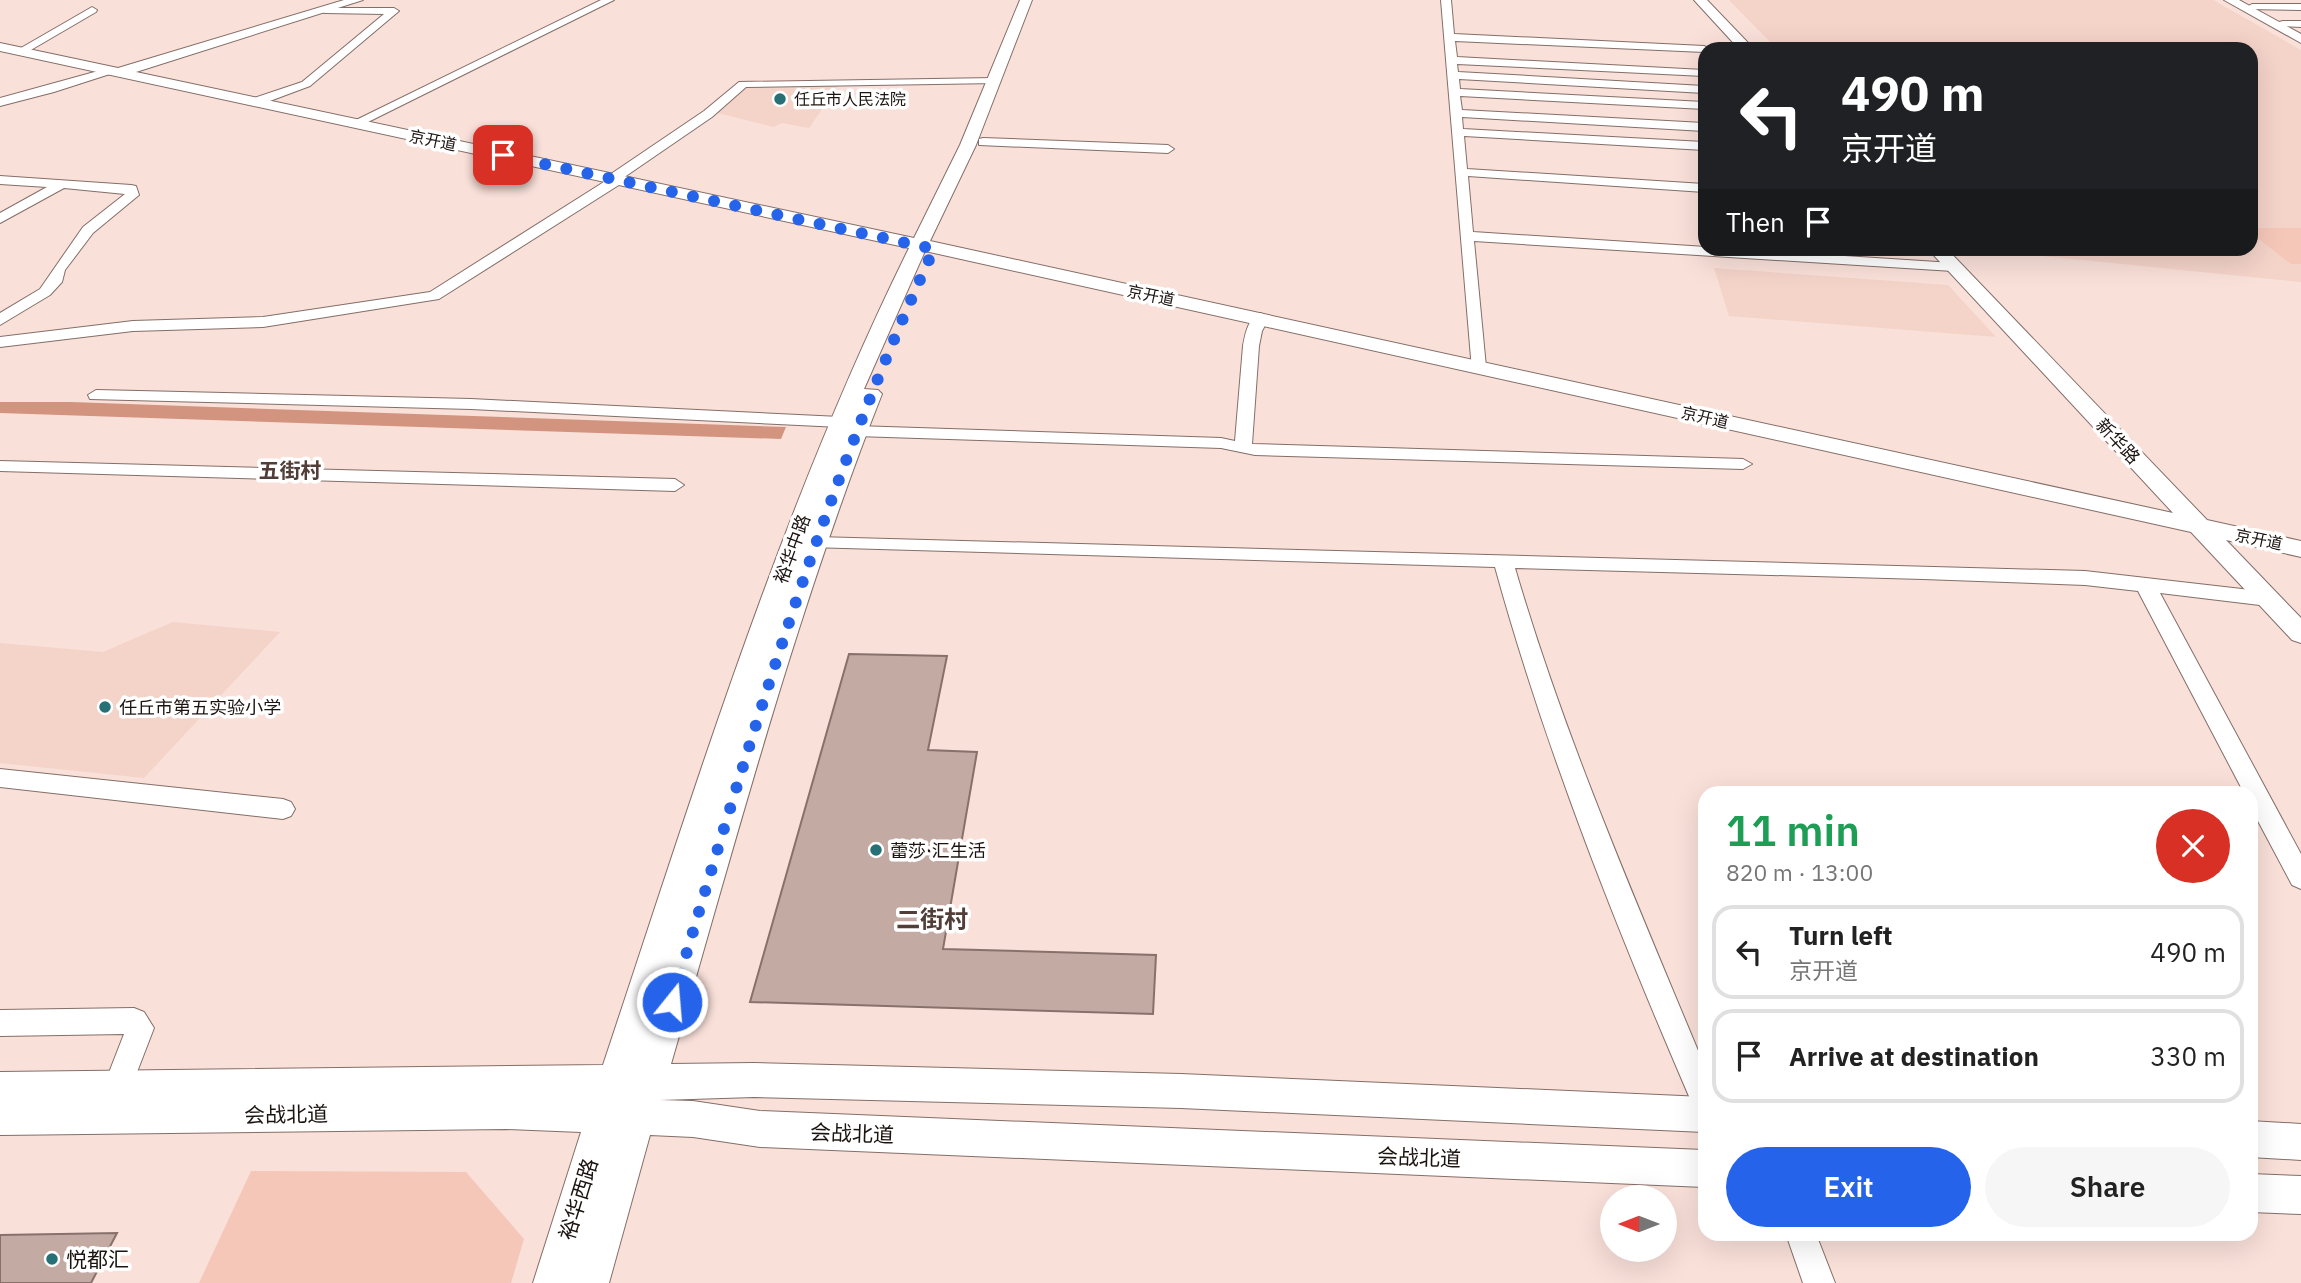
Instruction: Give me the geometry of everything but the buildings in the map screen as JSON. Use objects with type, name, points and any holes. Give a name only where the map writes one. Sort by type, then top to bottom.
[{"type":"main road","points":[[114,71],[357,0]]},
{"type":"main road","name":"裕华中路","points":[[626,1099],[744,681],[848,426],[902,318],[926,248],[1026,0]]},
{"type":"main road","name":"裕华中路","points":[[926,248],[983,142],[1037,0]]},
{"type":"main road","points":[[1700,0],[1740,42]]},
{"type":"main road","points":[[2230,0],[2301,37]]},
{"type":"main road","points":[[2238,0],[2301,37]]},
{"type":"main road","name":"京开道","points":[[0,47],[1261,318],[2301,549]]},
{"type":"main road","name":"新华路","points":[[1943,256],[2301,634]]},
{"type":"main road","name":"裕华中路","points":[[626,1099],[816,543],[848,426]]},
{"type":"main road","name":"会战北道","points":[[0,1117],[506,1111],[626,1099],[754,1080],[1181,1091],[1698,1115]]},
{"type":"main road","name":"会战北道","points":[[0,1089],[117,1088],[626,1099],[693,1119],[760,1129],[1698,1169]]},
{"type":"main road","name":"裕华西路","points":[[553,1283],[626,1099]]},
{"type":"main road","name":"裕华西路","points":[[589,1283],[626,1099]]},
{"type":"main road","points":[[2258,1139],[2301,1142]]},
{"type":"main road","points":[[2258,1193],[2301,1195]]},
{"type":"street","points":[[356,123],[610,0]]},
{"type":"street","points":[[1446,0],[1478,367]]},
{"type":"street","points":[[2252,8],[2301,7]]},
{"type":"street","points":[[20,52],[92,10]]},
{"type":"street","points":[[255,102],[306,84],[394,11],[325,10]]},
{"type":"street","points":[[2283,24],[2301,24]]},
{"type":"street","points":[[1449,37],[1698,49]]},
{"type":"street","points":[[1451,60],[1698,73]]},
{"type":"street","points":[[0,103],[114,71]]},
{"type":"street","points":[[1452,75],[1698,89]]},
{"type":"street","points":[[0,342],[132,326],[263,322],[434,296],[615,179],[708,114],[743,84],[994,81]]},
{"type":"street","points":[[1454,92],[1698,105]]},
{"type":"street","points":[[0,110],[21,98]]},
{"type":"street","points":[[1455,113],[1698,127]]},
{"type":"street","points":[[1457,132],[1698,146]]},
{"type":"street","points":[[983,142],[1168,149]]},
{"type":"street","points":[[1460,172],[1698,188]]},
{"type":"street","points":[[0,180],[131,189],[132,195],[88,230],[58,270],[55,282],[45,292],[0,320]]},
{"type":"street","points":[[0,219],[59,186]]},
{"type":"street","points":[[1466,236],[1698,251]]},
{"type":"street","points":[[1780,256],[1953,267]]},
{"type":"street","points":[[1243,447],[1251,346],[1254,331],[1261,318]]},
{"type":"street","points":[[96,395],[458,404],[1221,443],[1243,447],[1743,464]]},
{"type":"street","points":[[0,466],[675,485]]},
{"type":"street","points":[[816,543],[1923,572],[2085,579],[2268,599]]},
{"type":"street","points":[[1503,561],[1515,607],[1562,747],[1698,1083]]},
{"type":"street","points":[[2146,585],[2252,786]]},
{"type":"street","points":[[0,778],[283,809]]},
{"type":"street","points":[[2258,797],[2301,878]]},
{"type":"street","points":[[0,1023],[134,1021],[140,1028],[117,1088]]},
{"type":"street","points":[[1803,1241],[1818,1283]]},
{"type":"shaded area","points":[[1729,0],[2213,0],[2301,50],[2301,282],[2041,256],[2258,256],[2258,42],[1770,42]]},
{"type":"shaded area","name":"任丘市人民法院","points":[[840,83],[809,128],[782,123],[774,127],[718,113],[746,85]]},
{"type":"shaded area","points":[[2258,228],[2301,228],[2301,264],[2291,264],[2258,238]]},
{"type":"shaded area","points":[[1714,268],[1948,285],[1996,337],[1729,316]]},
{"type":"shaded area","points":[[0,402],[71,402],[786,427],[781,439],[0,413]]},
{"type":"shaded area","name":"任丘市第五实验小学","points":[[173,622],[280,632],[144,778],[0,763],[0,643],[103,652]]},
{"type":"shaded area","points":[[251,1171],[466,1172],[524,1239],[511,1283],[199,1283]]},
{"type":"place","name":"任丘市人民法院","points":[[780,99]]},
{"type":"place","name":"任丘市第五实验小学","points":[[105,707]]},
{"type":"place","name":"蕾莎·汇生活","points":[[876,850]]},
{"type":"place","name":"悦都汇","points":[[52,1259]]},
{"type":"district","name":"五街村","points":[[290,470]]},
{"type":"district","name":"二街村","points":[[932,919]]},
{"type":"route","points":[[503,155],[934,249],[902,318],[845,461],[769,681],[672,1002]]}]
